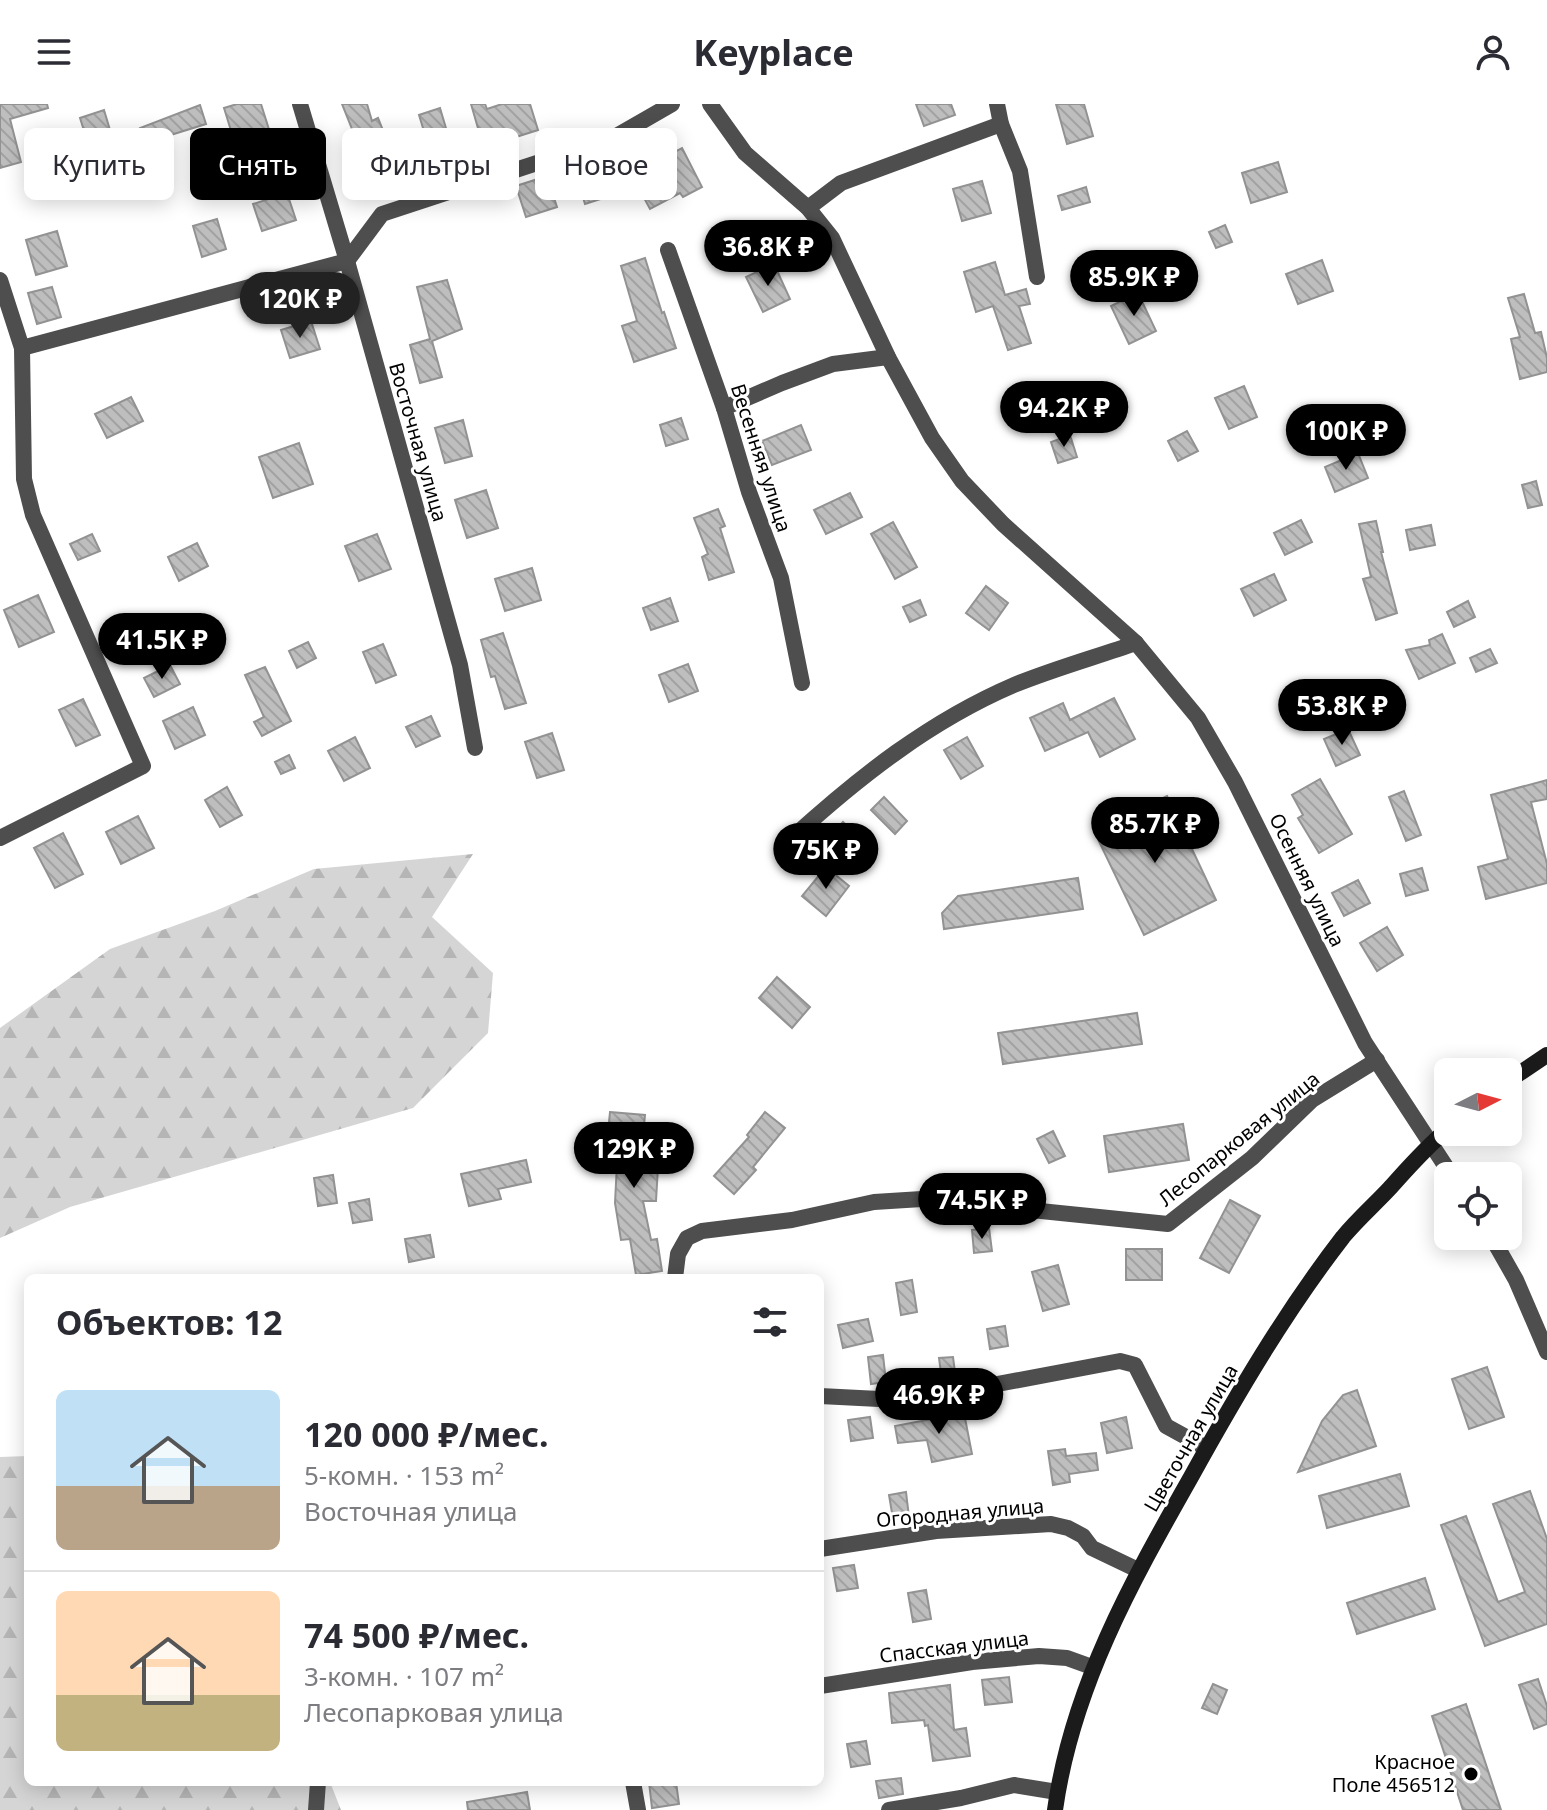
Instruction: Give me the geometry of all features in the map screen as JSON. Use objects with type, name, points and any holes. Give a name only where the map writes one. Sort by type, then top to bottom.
[{"type":"main road","points":[[1522,1072],[1547,1055]]},
{"type":"main road","name":"Цветочная улица","points":[[1055,1810],[1073,1721],[1092,1667],[1138,1570],[1206,1448],[1282,1322],[1345,1235],[1434,1140]]},
{"type":"street","name":"Восточная улица","points":[[300,104],[460,665],[475,748]]},
{"type":"street","points":[[22,348],[347,261],[382,214],[613,138],[672,104]]},
{"type":"street","name":"Осенняя улица","points":[[710,104],[745,153],[808,208],[832,238],[888,357],[932,438],[962,481],[1003,524],[1136,643],[1198,718],[1235,782],[1365,1043],[1443,1162]]},
{"type":"street","points":[[997,104],[1001,124],[1020,171],[1037,277]]},
{"type":"street","points":[[808,208],[841,183],[1001,124]]},
{"type":"street","name":"Весенняя улица","points":[[668,250],[781,578],[802,683]]},
{"type":"street","points":[[0,280],[22,348],[24,479],[33,515],[143,766],[0,838]]},
{"type":"street","points":[[724,408],[833,364],[888,357]]},
{"type":"street","points":[[792,838],[849,786],[930,728],[1013,686],[1136,643]]},
{"type":"street","name":"Лесопарковая улица","points":[[676,1274],[678,1254],[687,1238],[702,1231],[792,1220],[874,1202],[922,1199],[1168,1224],[1252,1158],[1312,1100],[1377,1060]]},
{"type":"street","points":[[1499,1250],[1516,1280],[1547,1352]]},
{"type":"street","points":[[824,1396],[879,1399],[971,1389],[1120,1361],[1135,1365],[1166,1426],[1206,1448]]},
{"type":"street","name":"Огородная улица","points":[[824,1548],[936,1531],[1051,1524],[1068,1528],[1083,1536],[1092,1548],[1138,1570]]},
{"type":"street","name":"Спасская улица","points":[[824,1685],[972,1662],[1039,1656],[1067,1658],[1092,1667]]},
{"type":"street","points":[[889,1810],[1014,1785],[1057,1792]]},
{"type":"street","points":[[316,1810],[318,1786]]},
{"type":"street","points":[[634,1786],[638,1810]]},
{"type":"green space","points":[[473,854],[432,917],[493,973],[488,1033],[413,1108],[70,1207],[0,1238],[0,1028],[110,949],[215,911],[314,869]]},
{"type":"green space","points":[[24,1456],[24,1786],[332,1786],[341,1810],[0,1810],[0,1457]]},
{"type":"building","points":[[0,104],[47,104],[48,108],[10,119],[21,162],[0,168]]},
{"type":"building","points":[[237,104],[261,104],[269,128],[230,128],[224,108]]},
{"type":"building","points":[[342,104],[367,104],[372,121],[378,118],[382,128],[352,128]]},
{"type":"building","points":[[471,104],[485,104],[487,109],[502,104],[530,104],[537,128],[519,136],[519,128],[478,128]]},
{"type":"building","points":[[916,104],[951,104],[955,115],[924,126]]},
{"type":"building","points":[[1056,104],[1084,104],[1093,136],[1067,144]]},
{"type":"building","points":[[200,105],[206,124],[174,134],[174,128],[140,128]]},
{"type":"building","points":[[440,108],[446,128],[423,128],[419,115]]},
{"type":"building","points":[[104,110],[109,128],[83,128],[80,118]]},
{"type":"building","points":[[682,148],[702,187],[683,197],[680,193],[677,195],[677,151]]},
{"type":"building","points":[[1278,162],[1287,192],[1251,203],[1242,173]]},
{"type":"building","points":[[535,180],[535,200],[555,200],[557,207],[526,217],[519,185]]},
{"type":"building","points":[[982,181],[991,213],[962,221],[953,189]]},
{"type":"building","points":[[1086,187],[1090,202],[1062,210],[1058,196]]},
{"type":"building","points":[[265,200],[289,200],[296,220],[262,231],[253,204]]},
{"type":"building","points":[[645,200],[667,200],[650,209]]},
{"type":"building","points":[[217,219],[226,249],[202,257],[193,226]]},
{"type":"building","points":[[1225,225],[1232,242],[1216,248],[1209,232]]},
{"type":"building","points":[[57,231],[67,266],[36,275],[26,240]]},
{"type":"building","points":[[645,258],[676,348],[634,362],[622,326],[637,321],[621,266]]},
{"type":"building","points":[[1322,260],[1333,291],[1298,304],[1286,274]]},
{"type":"building","points":[[995,262],[1005,295],[1026,289],[1030,304],[1019,306],[1031,343],[1008,350],[993,306],[976,312],[964,272]]},
{"type":"building","points":[[774,264],[790,299],[763,312],[746,277]]},
{"type":"building","points":[[447,280],[462,329],[432,341],[442,377],[420,383],[410,345],[430,339],[417,287]]},
{"type":"building","points":[[52,287],[61,317],[37,324],[28,293]]},
{"type":"building","points":[[1138,293],[1156,331],[1129,344],[1111,306]]},
{"type":"building","points":[[1524,294],[1535,333],[1541,332],[1547,372],[1520,379],[1511,339],[1520,337],[1508,298]]},
{"type":"building","points":[[311,321],[320,349],[290,358],[281,330]]},
{"type":"building","points":[[1244,386],[1257,417],[1229,429],[1215,398]]},
{"type":"building","points":[[131,397],[143,421],[107,438],[95,414]]},
{"type":"building","points":[[681,418],[688,439],[666,446],[660,425]]},
{"type":"building","points":[[463,420],[472,456],[445,463],[435,428]]},
{"type":"building","points":[[801,425],[811,450],[772,465],[762,441]]},
{"type":"building","points":[[1187,431],[1198,451],[1178,461],[1168,441]]},
{"type":"building","points":[[1070,435],[1077,457],[1058,463],[1051,442]]},
{"type":"building","points":[[299,443],[313,484],[273,498],[259,457]]},
{"type":"building","points":[[1358,453],[1368,478],[1335,492],[1325,467]]},
{"type":"building","points":[[1536,481],[1542,505],[1528,508],[1522,485]]},
{"type":"building","points":[[486,490],[498,528],[467,538],[455,500]]},
{"type":"building","points":[[850,493],[862,517],[826,534],[814,510]]},
{"type":"building","points":[[718,509],[725,526],[720,528],[734,572],[709,580],[702,557],[708,554],[694,518]]},
{"type":"building","points":[[1301,520],[1312,542],[1285,555],[1274,533]]},
{"type":"building","points":[[1376,521],[1397,613],[1376,620],[1363,579],[1371,577],[1359,524]]},
{"type":"building","points":[[893,522],[917,567],[895,579],[871,534]]},
{"type":"building","points":[[1431,525],[1435,545],[1410,550],[1406,530]]},
{"type":"building","points":[[92,534],[100,551],[78,560],[70,544]]},
{"type":"building","points":[[377,534],[391,569],[359,581],[345,546]]},
{"type":"building","points":[[197,543],[208,566],[179,581],[168,557]]},
{"type":"building","points":[[532,568],[541,600],[505,611],[495,579]]},
{"type":"building","points":[[1274,574],[1286,600],[1254,616],[1241,589]]},
{"type":"building","points":[[986,586],[1008,603],[989,630],[966,613]]},
{"type":"building","points":[[38,595],[54,632],[19,647],[4,610]]},
{"type":"building","points":[[670,598],[678,621],[651,630],[643,608]]},
{"type":"building","points":[[920,600],[926,615],[910,622],[903,607]]},
{"type":"building","points":[[1468,601],[1475,617],[1454,627],[1447,612]]},
{"type":"building","points":[[503,633],[526,703],[505,709],[495,676],[491,677],[481,640]]},
{"type":"building","points":[[1442,634],[1455,663],[1419,679],[1406,650],[1430,645],[1429,640]]},
{"type":"building","points":[[308,642],[316,658],[297,668],[289,651]]},
{"type":"building","points":[[383,644],[396,675],[376,683],[363,652]]},
{"type":"building","points":[[1490,649],[1497,663],[1476,672],[1470,658]]},
{"type":"building","points":[[688,664],[698,691],[669,702],[659,675]]},
{"type":"building","points":[[170,665],[180,684],[154,697],[144,678]]},
{"type":"building","points":[[265,667],[291,721],[262,736],[254,722],[264,717],[245,675]]},
{"type":"building","points":[[1114,698],[1135,739],[1100,757],[1088,732],[1045,751],[1030,718],[1063,703],[1070,720]]},
{"type":"building","points":[[83,699],[100,735],[76,746],[59,710]]},
{"type":"building","points":[[193,707],[205,735],[175,749],[163,721]]},
{"type":"building","points":[[431,716],[440,736],[416,747],[406,727]]},
{"type":"building","points":[[1348,729],[1360,755],[1336,766],[1324,739]]},
{"type":"building","points":[[552,733],[564,770],[537,778],[525,742]]},
{"type":"building","points":[[355,737],[370,768],[344,781],[328,751]]},
{"type":"building","points":[[967,737],[983,766],[961,779],[944,750]]},
{"type":"building","points":[[289,755],[295,768],[281,774],[275,762]]},
{"type":"building","points":[[1320,779],[1352,834],[1319,853],[1298,818],[1303,815],[1292,795]]},
{"type":"building","points":[[1547,780],[1547,799],[1531,802],[1547,864],[1547,883],[1486,899],[1478,867],[1508,859],[1491,795]]},
{"type":"building","points":[[227,787],[242,815],[220,827],[205,800]]},
{"type":"building","points":[[1404,791],[1421,835],[1406,841],[1389,797]]},
{"type":"building","points":[[1167,796],[1216,900],[1144,935],[1094,831]]},
{"type":"building","points":[[884,797],[907,821],[895,834],[871,810]]},
{"type":"building","points":[[138,816],[154,848],[121,864],[106,832]]},
{"type":"building","points":[[843,822],[864,842],[854,852],[833,833]]},
{"type":"building","points":[[63,833],[83,874],[55,888],[34,848]]},
{"type":"building","points":[[826,867],[849,886],[826,916],[802,896]]},
{"type":"building","points":[[1422,868],[1428,890],[1406,896],[1400,874]]},
{"type":"building","points":[[1078,878],[1083,909],[944,929],[942,913],[958,896]]},
{"type":"building","points":[[1358,880],[1370,903],[1344,916],[1332,893]]},
{"type":"building","points":[[1387,927],[1403,955],[1377,971],[1360,943]]},
{"type":"building","points":[[777,977],[810,1007],[792,1028],[759,998]]},
{"type":"building","points":[[1137,1013],[1142,1044],[1003,1064],[998,1033]]},
{"type":"building","points":[[610,1112],[645,1115],[640,1166],[658,1167],[656,1201],[643,1201],[651,1240],[657,1239],[662,1271],[636,1274],[630,1239],[621,1240],[615,1203],[618,1144],[607,1143]]},
{"type":"building","points":[[765,1112],[785,1128],[753,1167],[756,1170],[734,1194],[714,1176],[749,1137],[747,1135]]},
{"type":"building","points":[[1183,1124],[1189,1160],[1109,1172],[1104,1136]]},
{"type":"building","points":[[1053,1131],[1065,1156],[1049,1163],[1037,1139]]},
{"type":"building","points":[[526,1160],[531,1182],[498,1189],[501,1199],[469,1206],[461,1174]]},
{"type":"building","points":[[333,1175],[337,1203],[318,1206],[314,1178]]},
{"type":"building","points":[[369,1199],[372,1220],[353,1223],[349,1203]]},
{"type":"building","points":[[1230,1200],[1260,1216],[1229,1273],[1200,1258]]},
{"type":"building","points":[[989,1228],[992,1251],[974,1253],[972,1230]]},
{"type":"building","points":[[430,1235],[434,1257],[409,1262],[405,1239]]},
{"type":"building","points":[[1126,1249],[1162,1249],[1162,1280],[1126,1280]]},
{"type":"building","points":[[1058,1265],[1069,1304],[1043,1311],[1032,1272]]},
{"type":"building","points":[[912,1280],[917,1312],[901,1315],[896,1283]]},
{"type":"building","points":[[868,1319],[873,1341],[843,1348],[838,1325]]},
{"type":"building","points":[[1005,1326],[1008,1346],[990,1349],[987,1329]]},
{"type":"building","points":[[883,1355],[886,1382],[871,1384],[868,1357]]},
{"type":"building","points":[[953,1357],[956,1380],[942,1381],[939,1358]]},
{"type":"building","points":[[1487,1367],[1504,1417],[1469,1429],[1452,1379]]},
{"type":"building","points":[[1357,1390],[1376,1446],[1298,1472],[1322,1421],[1343,1395]]},
{"type":"building","points":[[964,1413],[972,1454],[932,1462],[927,1440],[898,1443],[895,1426]]},
{"type":"building","points":[[870,1417],[873,1438],[851,1441],[848,1420]]},
{"type":"building","points":[[1126,1417],[1132,1448],[1107,1453],[1101,1423]]},
{"type":"building","points":[[1065,1449],[1066,1456],[1096,1453],[1098,1470],[1069,1474],[1070,1482],[1053,1485],[1048,1451]]},
{"type":"building","points":[[1400,1474],[1409,1506],[1327,1528],[1319,1496]]},
{"type":"building","points":[[1530,1491],[1547,1539],[1547,1624],[1485,1646],[1441,1525],[1466,1516],[1498,1602],[1525,1592],[1493,1504]]},
{"type":"building","points":[[906,1492],[909,1517],[893,1519],[889,1495]]},
{"type":"building","points":[[854,1565],[858,1588],[837,1591],[833,1568]]},
{"type":"building","points":[[1425,1578],[1435,1609],[1357,1634],[1347,1603]]},
{"type":"building","points":[[926,1590],[931,1619],[913,1622],[908,1593]]},
{"type":"building","points":[[1009,1677],[1012,1702],[985,1705],[982,1680]]},
{"type":"building","points":[[1538,1679],[1547,1706],[1547,1724],[1534,1729],[1519,1685]]},
{"type":"building","points":[[1213,1684],[1227,1690],[1217,1714],[1202,1708]]},
{"type":"building","points":[[950,1685],[954,1730],[966,1728],[970,1756],[933,1761],[928,1725],[925,1726],[924,1720],[892,1723],[889,1693]]},
{"type":"building","points":[[1466,1704],[1501,1810],[1463,1810],[1432,1716]]},
{"type":"building","points":[[866,1741],[870,1764],[851,1767],[847,1744]]},
{"type":"building","points":[[901,1778],[903,1794],[879,1798],[876,1781]]},
{"type":"building","points":[[649,1786],[677,1786],[679,1804],[652,1808]]},
{"type":"building","points":[[527,1792],[530,1810],[468,1810],[467,1802]]},
{"type":"place","name":"Красное Поле 456512","points":[[1471,1774]]}]
